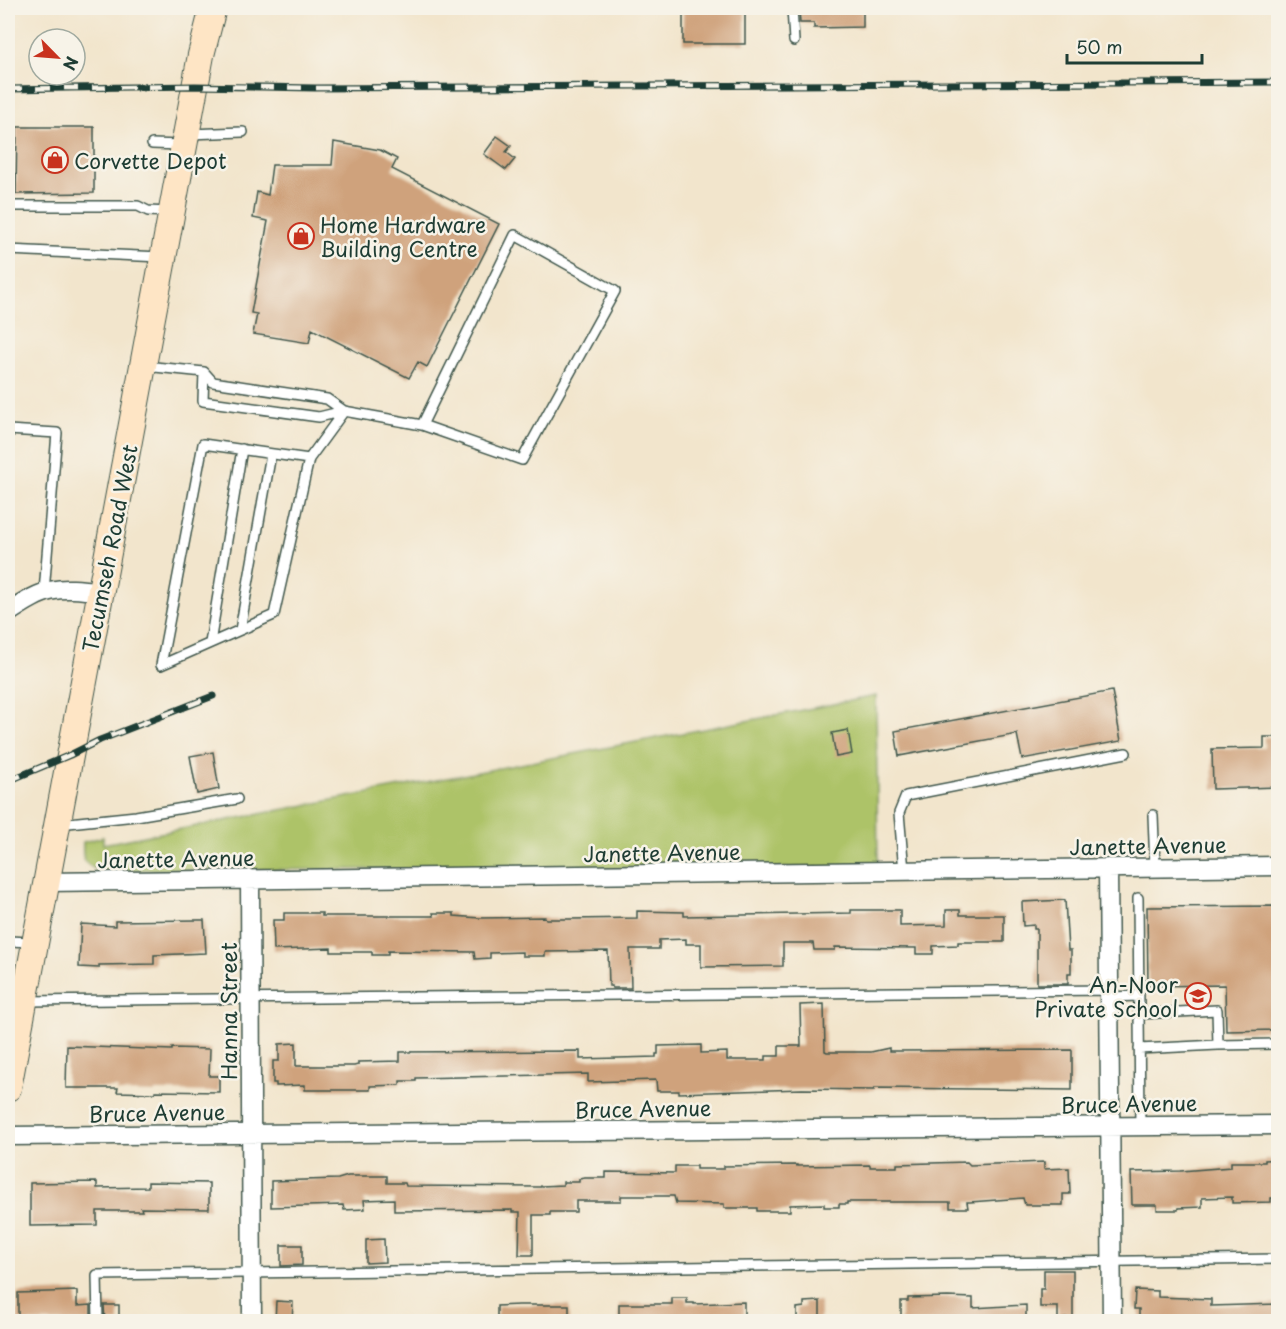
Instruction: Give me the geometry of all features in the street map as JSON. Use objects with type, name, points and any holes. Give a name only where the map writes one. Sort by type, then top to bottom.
[{"type":"main road","name":"Tecumseh Road West","points":[[8,1088],[185,139],[201,55],[213,8]]},
{"type":"street","points":[[8,612],[44,592],[60,588],[102,592]]},
{"type":"street","name":"Janette Avenue","points":[[46,882],[1278,866]]},
{"type":"street","points":[[1108,868],[1112,1322]]},
{"type":"street","name":"Hanna Street","points":[[250,879],[252,1322]]},
{"type":"street","name":"Bruce Avenue","points":[[8,1136],[1278,1125]]},
{"type":"lane","points":[[792,8],[794,41]]},
{"type":"lane","points":[[152,144],[243,132]]},
{"type":"lane","points":[[8,206],[138,206],[148,211],[172,212]]},
{"type":"lane","points":[[204,372],[202,401],[319,417],[344,411],[422,424],[522,460],[615,291],[515,235],[422,424]]},
{"type":"lane","points":[[8,250],[163,257]]},
{"type":"lane","points":[[143,366],[204,372],[213,382],[327,399],[344,411]]},
{"type":"lane","points":[[309,459],[202,444],[161,665],[274,615],[309,459],[344,411]]},
{"type":"lane","points":[[8,430],[57,433],[44,592]]},
{"type":"lane","points":[[210,643],[242,449]]},
{"type":"lane","points":[[240,630],[271,454]]},
{"type":"lane","points":[[904,871],[899,813],[906,796],[1126,753]]},
{"type":"lane","points":[[57,824],[136,816],[237,799]]},
{"type":"lane","points":[[1153,814],[1155,867]]},
{"type":"lane","points":[[1138,898],[1140,1126]]},
{"type":"lane","points":[[8,941],[35,942]]},
{"type":"lane","points":[[24,1001],[1109,994],[1139,996]]},
{"type":"lane","points":[[1140,1014],[1217,1010],[1218,1045]]},
{"type":"lane","points":[[1139,1050],[1278,1044]]},
{"type":"lane","points":[[98,1322],[97,1275],[1278,1259]]},
{"type":"green space","points":[[876,696],[878,868],[98,870],[86,863],[83,856],[83,842],[103,837],[103,844]]},
{"type":"building","points":[[683,8],[745,8],[745,44],[683,44]]},
{"type":"building","points":[[799,8],[863,8],[863,27],[814,28],[814,23],[800,23]]},
{"type":"building","name":"Corvette Depot","points":[[17,127],[94,127],[94,193],[16,194]]},
{"type":"building","points":[[497,136],[511,146],[506,152],[515,159],[506,170],[484,154]]},
{"type":"building","points":[[334,142],[380,150],[397,159],[392,169],[499,224],[427,367],[418,362],[409,378],[312,329],[309,343],[253,334],[257,314],[251,313],[268,221],[253,218],[257,192],[268,195],[272,165],[332,165]]},
{"type":"building","points":[[1112,691],[1121,741],[1022,759],[1017,734],[899,756],[895,731]]},
{"type":"building","points":[[848,730],[852,754],[836,757],[832,733]]},
{"type":"building","points":[[1264,737],[1278,737],[1278,787],[1213,789],[1212,749],[1264,748]]},
{"type":"building","points":[[213,752],[219,789],[197,794],[190,756]]},
{"type":"building","points":[[1065,900],[1068,950],[1071,950],[1071,974],[1068,974],[1068,984],[1037,984],[1037,929],[1034,929],[1034,925],[1023,926],[1022,902]]},
{"type":"building","points":[[1278,906],[1278,1030],[1226,1031],[1225,985],[1148,986],[1147,907]]},
{"type":"building","points":[[851,910],[900,910],[900,926],[946,925],[946,910],[960,910],[960,915],[1004,915],[1004,942],[958,942],[958,945],[933,946],[933,954],[916,954],[916,948],[835,947],[835,950],[814,950],[813,943],[783,943],[783,966],[701,967],[701,944],[686,944],[686,939],[659,940],[659,949],[630,949],[631,988],[609,986],[608,951],[545,952],[545,956],[522,956],[522,952],[490,953],[490,958],[475,959],[474,952],[388,951],[388,955],[372,955],[372,952],[331,952],[331,948],[274,950],[273,920],[284,920],[284,913],[322,913],[322,916],[434,916],[433,913],[454,913],[454,916],[480,918],[571,919],[637,918],[637,911],[684,912],[684,916],[851,913]]},
{"type":"building","points":[[204,920],[206,953],[154,955],[154,964],[79,967],[81,924],[115,926],[115,921]]},
{"type":"building","points":[[824,1004],[825,1051],[827,1052],[871,1052],[889,1048],[889,1051],[1072,1050],[1072,1090],[874,1088],[874,1090],[802,1089],[679,1093],[679,1091],[657,1091],[656,1080],[588,1082],[588,1074],[416,1078],[416,1081],[400,1081],[400,1085],[370,1086],[370,1090],[305,1090],[305,1085],[276,1086],[276,1083],[273,1083],[273,1061],[279,1061],[279,1044],[296,1043],[296,1066],[354,1066],[358,1065],[358,1062],[400,1061],[400,1052],[580,1051],[580,1059],[656,1057],[658,1046],[701,1045],[701,1053],[727,1052],[727,1060],[766,1060],[766,1056],[779,1056],[779,1046],[801,1046],[800,1005]]},
{"type":"building","points":[[67,1046],[210,1049],[209,1076],[219,1076],[219,1092],[155,1091],[155,1093],[117,1092],[118,1088],[66,1088]]},
{"type":"building","points":[[1278,1159],[1278,1198],[1271,1198],[1271,1202],[1232,1203],[1232,1197],[1202,1198],[1202,1207],[1178,1208],[1178,1210],[1157,1210],[1157,1205],[1132,1205],[1131,1172],[1231,1167],[1231,1162],[1265,1162],[1265,1160]]},
{"type":"building","points":[[967,1162],[970,1165],[1044,1162],[1044,1169],[1069,1168],[1070,1194],[1063,1194],[1063,1205],[1025,1205],[1023,1198],[967,1202],[968,1208],[950,1208],[950,1202],[847,1202],[847,1204],[839,1204],[839,1207],[824,1207],[824,1204],[790,1205],[790,1211],[724,1208],[724,1204],[676,1203],[674,1196],[621,1196],[621,1201],[576,1201],[576,1212],[550,1212],[550,1215],[533,1215],[533,1255],[519,1255],[520,1212],[512,1212],[512,1210],[394,1211],[394,1199],[364,1200],[365,1209],[344,1210],[343,1205],[271,1207],[271,1181],[338,1179],[348,1176],[387,1176],[387,1183],[405,1183],[406,1186],[541,1187],[563,1185],[563,1182],[579,1182],[579,1179],[585,1178],[606,1178],[606,1172],[675,1173],[675,1166],[696,1166],[696,1169],[724,1169],[724,1166],[797,1165],[897,1167],[897,1164]]},
{"type":"building","points":[[97,1182],[97,1188],[148,1187],[148,1182],[209,1183],[209,1209],[141,1208],[142,1211],[97,1211],[97,1225],[30,1226],[30,1183]]},
{"type":"building","points":[[384,1239],[385,1262],[366,1263],[366,1240]]},
{"type":"building","points":[[281,1245],[302,1245],[302,1265],[281,1266]]},
{"type":"building","points":[[1044,1270],[1073,1270],[1073,1318],[1058,1319],[1058,1307],[1040,1307],[1040,1289],[1044,1289]]},
{"type":"building","points":[[1135,1290],[1158,1291],[1158,1297],[1211,1299],[1211,1306],[1278,1304],[1278,1322],[1139,1322],[1139,1309],[1134,1309]]},
{"type":"building","points":[[77,1291],[77,1306],[91,1305],[91,1322],[18,1322],[18,1293]]},
{"type":"building","points":[[672,1298],[687,1298],[687,1303],[694,1304],[744,1302],[744,1322],[619,1322],[619,1304],[672,1304]]},
{"type":"building","points":[[908,1298],[973,1298],[973,1308],[1026,1305],[1026,1322],[901,1322],[901,1301],[908,1301]]},
{"type":"building","points":[[276,1301],[293,1302],[292,1322],[275,1322]]},
{"type":"building","points":[[820,1301],[820,1322],[797,1322],[797,1308],[804,1307],[804,1302]]},
{"type":"building","points":[[104,1305],[119,1305],[119,1322],[105,1322]]},
{"type":"building","points":[[569,1305],[569,1322],[497,1322],[497,1306]]},
{"type":"railway","points":[[8,89],[195,86],[315,88],[1278,82]]},
{"type":"railway","points":[[8,781],[100,740],[213,696]]},
{"type":"place","name":"Corvette Depot","points":[[55,160]]},
{"type":"place","name":"Home Hardware Building Centre","points":[[301,236]]},
{"type":"place","name":"An-Noor Private School","points":[[1198,996]]}]
